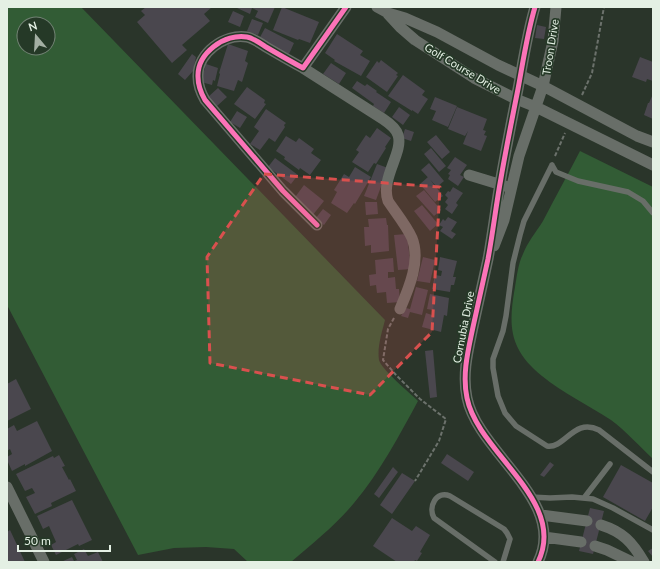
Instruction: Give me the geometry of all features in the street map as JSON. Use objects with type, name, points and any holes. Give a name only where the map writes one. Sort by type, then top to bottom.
[{"type":"street","points":[[303,68],[346,7]]},
{"type":"street","name":"Golf Course Drive","points":[[377,7],[388,13],[405,18],[437,32],[520,76],[543,86],[638,136],[653,142]]},
{"type":"street","name":"Troon Drive","points":[[520,76],[528,34],[536,7]]},
{"type":"street","name":"Troon Drive","points":[[543,86],[553,41],[556,7]]},
{"type":"street","name":"Golf Course Drive","points":[[388,13],[400,27],[416,40],[474,78],[653,165]]},
{"type":"street","points":[[317,225],[283,191],[205,100],[200,91],[198,76],[203,58],[212,48],[224,40],[237,36],[248,37],[303,68],[383,119],[395,129],[399,135],[398,147],[387,182],[386,197],[412,238],[415,265],[410,285],[400,309]]},
{"type":"street","name":"Cornubia Drive","points":[[520,76],[488,259],[468,350],[465,370],[465,386],[468,402],[474,417],[485,435],[531,497],[541,516],[544,547],[538,562]]},
{"type":"street","name":"Cornubia Drive","points":[[488,259],[504,220],[519,156],[543,86]]},
{"type":"street","points":[[469,175],[512,188]]},
{"type":"street","points":[[7,487],[44,562]]},
{"type":"street","points":[[541,516],[586,521]]},
{"type":"street","points":[[601,525],[615,529],[629,540],[644,562]]},
{"type":"street","points":[[544,537],[581,542]]},
{"type":"street","points":[[595,546],[632,562]]},
{"type":"lane","points":[[653,213],[643,201],[628,192],[578,181],[556,172],[552,165],[524,221],[513,263],[504,323],[493,368],[500,404],[505,413],[516,426],[547,446],[551,447],[580,428],[589,426],[594,427],[653,472]]},
{"type":"lane","points":[[584,498],[610,464]]},
{"type":"lane","points":[[496,562],[434,518],[432,509],[435,499],[438,496],[441,494],[450,496],[504,529],[510,539],[510,544],[503,562]]},
{"type":"lane","points":[[531,497],[593,499],[653,530]]},
{"type":"path","points":[[581,98],[592,73],[604,7]]},
{"type":"path","points":[[556,152],[566,129]]},
{"type":"path","points":[[400,309],[388,329],[384,360],[396,375],[420,399],[446,419],[439,441],[415,481]]},
{"type":"highlighted area","points":[[264,174],[440,187],[432,332],[370,395],[210,363],[207,257]]},
{"type":"green space","points":[[7,7],[81,7],[385,320],[379,345],[379,360],[390,375],[418,401],[389,454],[354,503],[324,534],[291,562],[248,562],[234,549],[206,547],[174,548],[138,555],[7,305]]},
{"type":"green space","points":[[580,151],[653,187],[653,459],[628,434],[611,420],[542,376],[523,356],[517,346],[514,336],[512,325],[513,301],[521,258],[529,242],[543,221]]},
{"type":"building","points":[[146,7],[212,7],[204,14],[210,21],[182,45],[187,50],[172,63],[137,22],[145,15],[141,11]]},
{"type":"building","points":[[237,7],[275,7],[268,23],[255,17],[258,11],[252,8],[250,14]]},
{"type":"building","points":[[282,7],[319,22],[310,43],[273,30]]},
{"type":"building","points":[[233,11],[244,16],[240,27],[228,22]]},
{"type":"building","points":[[252,19],[263,23],[258,35],[247,31]]},
{"type":"building","points":[[537,25],[546,27],[544,39],[535,38]]},
{"type":"building","points":[[265,28],[294,43],[289,54],[259,39]]},
{"type":"building","points":[[337,34],[363,51],[360,55],[370,61],[361,76],[334,61],[335,60],[325,53]]},
{"type":"building","points":[[228,44],[248,51],[245,61],[248,63],[242,82],[238,80],[234,91],[217,86],[219,73]]},
{"type":"building","points":[[192,54],[196,57],[193,71],[185,80],[178,74]]},
{"type":"building","points":[[640,57],[653,62],[653,81],[647,79],[646,82],[632,77]]},
{"type":"building","points":[[381,60],[398,73],[396,75],[398,76],[387,92],[366,77],[377,61],[379,63]]},
{"type":"building","points":[[331,63],[346,73],[339,84],[323,74]]},
{"type":"building","points":[[206,64],[218,68],[215,81],[213,80],[212,85],[201,82]]},
{"type":"building","points":[[403,75],[425,91],[422,95],[428,99],[418,114],[388,96]]},
{"type":"building","points":[[357,81],[365,86],[367,84],[391,102],[384,113],[373,106],[374,104],[352,88]]},
{"type":"building","points":[[247,87],[265,100],[264,103],[266,104],[255,119],[234,104]]},
{"type":"building","points":[[218,88],[227,97],[217,106],[208,97]]},
{"type":"building","points":[[653,94],[653,119],[644,115]]},
{"type":"building","points":[[435,97],[457,106],[448,127],[432,120],[436,111],[430,109]]},
{"type":"building","points":[[399,107],[410,115],[403,125],[392,117]]},
{"type":"building","points":[[457,107],[487,119],[483,130],[486,131],[484,135],[487,136],[481,151],[463,144],[468,131],[465,136],[448,129]]},
{"type":"building","points":[[266,109],[286,123],[275,142],[269,138],[260,150],[250,144],[259,131],[254,127]]},
{"type":"building","points":[[237,111],[247,117],[240,128],[230,122]]},
{"type":"building","points":[[377,128],[391,138],[376,164],[374,163],[368,172],[352,162],[359,152],[356,150],[366,135],[370,138]]},
{"type":"building","points":[[405,129],[414,132],[411,141],[402,138]]},
{"type":"building","points":[[436,135],[450,152],[442,159],[427,142]]},
{"type":"building","points":[[286,136],[296,142],[299,138],[314,149],[311,153],[321,160],[310,175],[300,168],[299,170],[276,151]]},
{"type":"building","points":[[431,148],[446,166],[439,172],[424,154]]},
{"type":"building","points":[[455,157],[467,165],[460,175],[464,177],[458,186],[448,179],[450,175],[448,174],[451,170],[447,168]]},
{"type":"building","points":[[275,158],[298,175],[291,184],[268,167]]},
{"type":"building","points":[[429,163],[444,181],[437,187],[421,170]]},
{"type":"building","points":[[377,164],[388,168],[376,200],[364,196]]},
{"type":"building","points":[[355,167],[371,177],[355,204],[354,203],[347,213],[331,203],[337,192],[334,190],[344,174],[349,177]]},
{"type":"building","points":[[428,177],[443,196],[435,202],[420,184]]},
{"type":"building","points":[[304,185],[324,201],[312,216],[293,200]]},
{"type":"building","points":[[453,187],[463,193],[456,203],[458,205],[452,214],[445,209],[448,205],[445,202],[448,198],[445,195],[448,191],[450,192]]},
{"type":"building","points":[[424,190],[441,210],[434,216],[416,196]]},
{"type":"building","points":[[365,202],[377,202],[378,214],[366,215]]},
{"type":"building","points":[[422,205],[438,224],[430,231],[414,211]]},
{"type":"building","points":[[323,209],[331,215],[324,225],[315,219]]},
{"type":"building","points":[[448,217],[457,222],[451,231],[456,234],[452,239],[440,231],[443,227],[439,225],[443,219],[445,221]]},
{"type":"building","points":[[386,218],[388,225],[389,251],[371,253],[371,245],[365,246],[364,227],[369,227],[368,219]]},
{"type":"building","points":[[407,234],[411,269],[398,270],[394,235]]},
{"type":"building","points":[[423,257],[435,260],[430,283],[417,281]]},
{"type":"building","points":[[440,257],[457,261],[453,277],[456,277],[454,285],[451,285],[450,292],[432,289],[435,275],[441,276],[442,271],[438,270]]},
{"type":"building","points":[[393,258],[394,272],[388,272],[388,278],[395,277],[396,289],[399,289],[400,302],[387,303],[386,292],[377,293],[376,285],[370,286],[369,275],[376,274],[375,260]]},
{"type":"building","points":[[416,287],[428,290],[422,315],[410,312],[408,318],[401,316],[406,308],[410,309]]},
{"type":"building","points":[[430,294],[449,298],[447,316],[444,315],[441,332],[422,327],[426,313],[432,315],[433,310],[427,309]]},
{"type":"building","points":[[433,350],[437,397],[430,398],[425,351]]},
{"type":"building","points":[[16,379],[31,409],[7,421],[7,384]]},
{"type":"building","points":[[37,421],[52,451],[25,466],[25,464],[12,471],[7,460],[7,457],[12,454],[10,449],[7,451],[7,429],[14,425],[17,431]]},
{"type":"building","points":[[447,454],[474,472],[468,481],[441,463]]},
{"type":"building","points":[[59,455],[65,466],[62,467],[76,491],[51,503],[52,506],[35,514],[26,497],[35,493],[32,488],[25,491],[16,474],[53,456],[54,458]]},
{"type":"building","points":[[550,462],[554,465],[544,477],[540,475]]},
{"type":"building","points":[[621,465],[653,483],[653,507],[645,521],[603,497]]},
{"type":"building","points":[[393,467],[398,472],[379,498],[374,494]]},
{"type":"building","points":[[402,473],[415,481],[392,514],[380,505]]},
{"type":"building","points":[[72,500],[92,540],[79,546],[78,544],[56,555],[51,545],[56,542],[49,526],[43,529],[37,516]]},
{"type":"building","points":[[590,508],[604,511],[593,554],[579,551]]},
{"type":"building","points":[[392,518],[412,531],[416,526],[430,535],[420,552],[422,553],[417,561],[397,562],[373,546]]},
{"type":"building","points":[[10,530],[25,562],[7,562],[7,532]]},
{"type":"building","points":[[653,548],[653,557],[648,551]]},
{"type":"building","points":[[84,549],[88,556],[98,552],[103,562],[61,562],[72,557],[74,561],[77,560],[74,554]]},
{"type":"cycle path","points":[[317,225],[283,191],[205,100],[199,83],[199,68],[202,60],[214,46],[230,38],[239,37],[247,37],[254,40],[303,68],[346,7]]},
{"type":"cycle path","points":[[535,7],[527,38],[499,188],[488,259],[468,354],[465,380],[467,398],[474,418],[487,438],[532,498],[541,518],[544,540],[538,562]]}]
